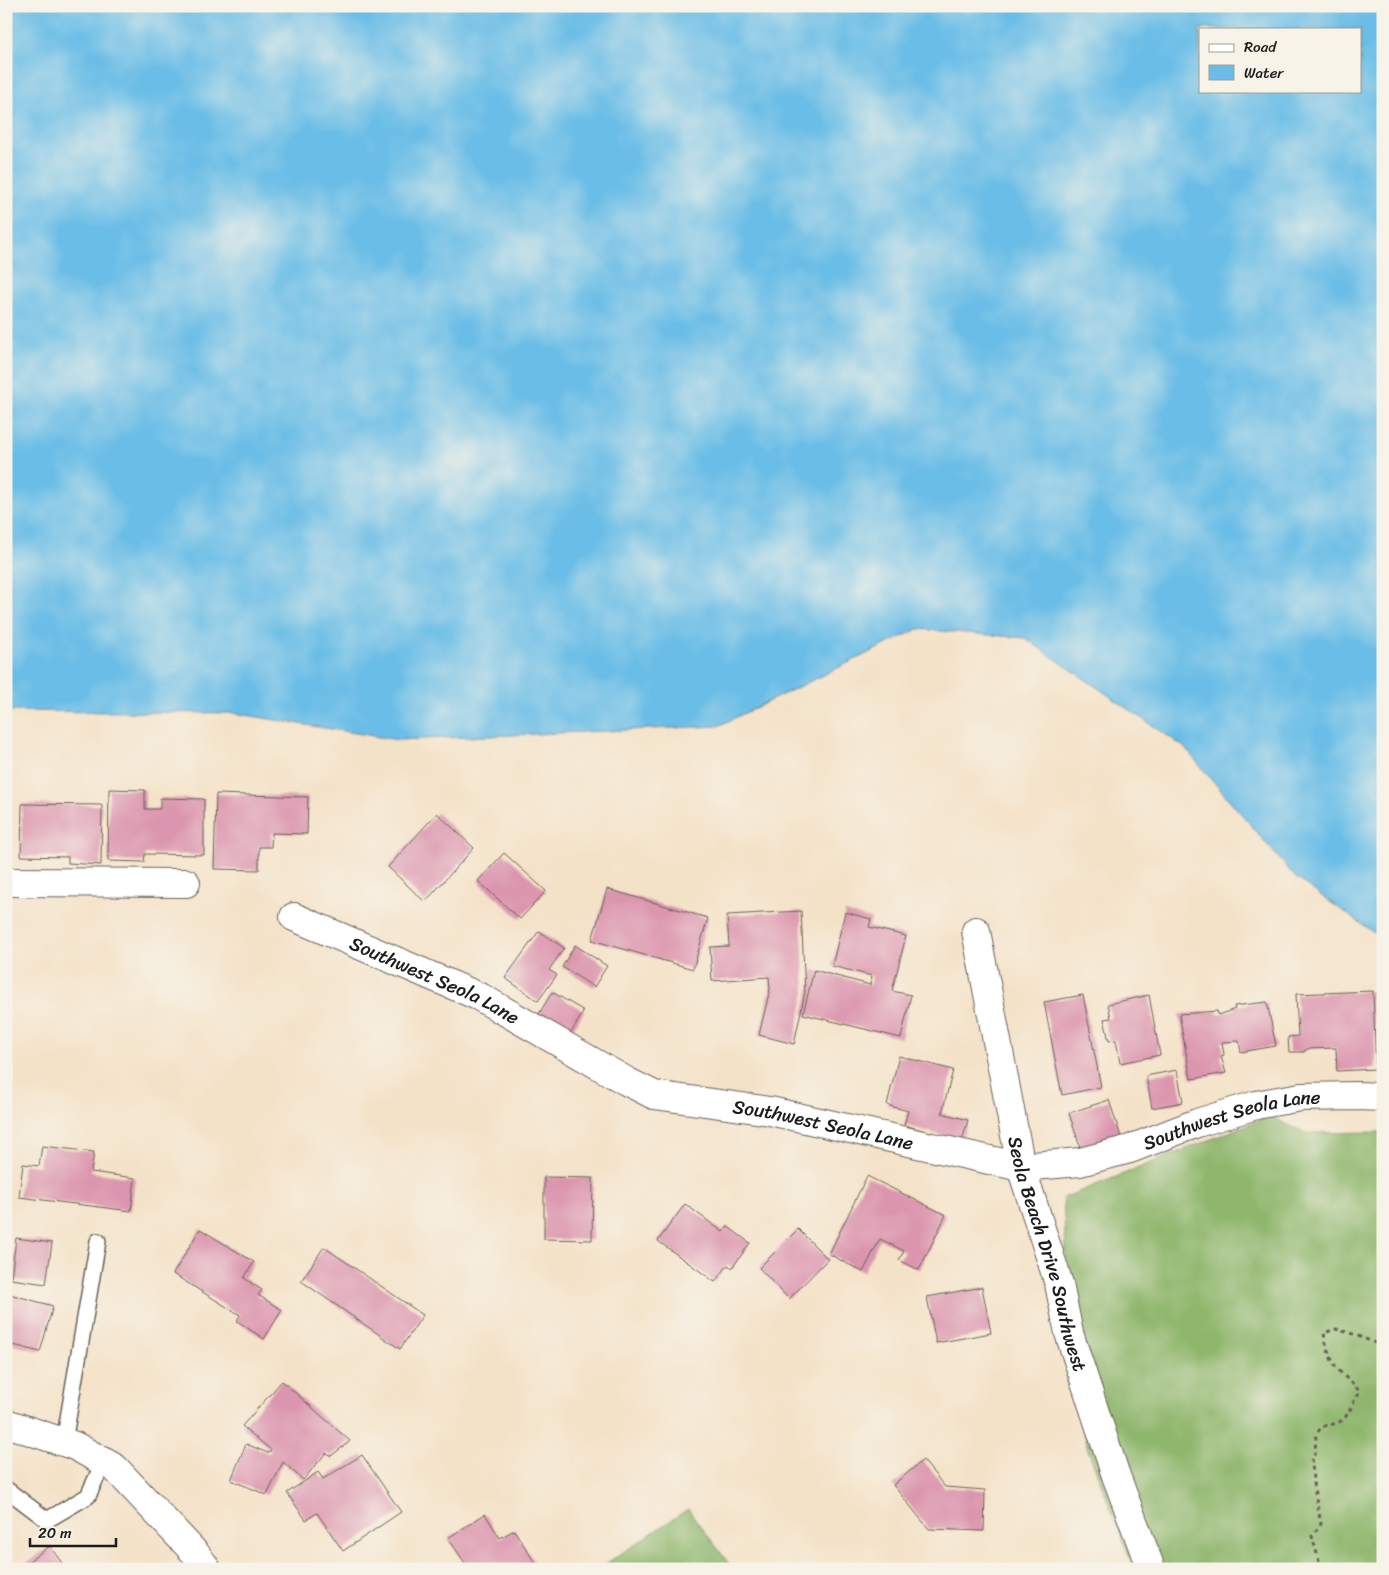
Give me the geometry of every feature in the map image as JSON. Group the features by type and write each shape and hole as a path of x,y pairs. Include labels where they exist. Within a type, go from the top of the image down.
{"street":[{"path":"6,882 186,883"},
{"name":"Southwest Seola Lane","path":"294,917 480,997 626,1081 654,1095 770,1111 1022,1167 1080,1162 1130,1149 1197,1123 1256,1105 1301,1097 1383,1097"},
{"name":"Seola Beach Drive Southwest","path":"976,931 1022,1167 1059,1284 1070,1333 1115,1473 1151,1569"},
{"path":"6,1423 75,1446 116,1468 196,1554 207,1569"}],"lane":[{"path":"64,1442 98,1241"},
{"path":"6,1490 47,1520 88,1496 104,1461"}],"path":[{"path":"1323,1569 1312,1536 1321,1524 1313,1483 1312,1458 1315,1453 1316,1436 1321,1427 1341,1421 1346,1416 1355,1397 1360,1393 1356,1385 1342,1374 1335,1365 1324,1333 1336,1329 1383,1346"}],"green space":[{"path":"1269,1116 1306,1133 1383,1132 1383,1569 1134,1569 1087,1447 1069,1306 1063,1198"},
{"path":"688,1509 733,1569 598,1569"}],"water":[{"path":"6,6 1383,6 1383,939 1296,878 1184,747 1025,638 918,629 718,726 398,740 233,713 6,711"}],"building":[{"path":"109,789 145,790 145,809 160,809 160,798 204,799 204,855 145,854 144,862 108,861"},
{"path":"216,794 308,797 307,834 272,833 271,847 259,847 259,870 214,869"},
{"path":"22,804 102,805 101,865 68,863 68,857 21,856"},
{"path":"437,813 474,848 425,902 388,867"},
{"path":"504,853 546,891 520,919 478,881"},
{"path":"607,889 708,918 693,969 592,940"},
{"path":"801,911 805,992 794,1044 759,1035 770,989 769,977 712,981 710,947 729,946 727,915"},
{"path":"845,912 871,919 869,927 906,936 892,991 911,995 901,1038 803,1014 814,970 870,985 872,976 832,966"},
{"path":"539,931 564,948 549,970 557,975 538,1001 505,978"},
{"path":"575,945 607,966 594,987 562,967"},
{"path":"1373,991 1376,1069 1337,1071 1336,1048 1306,1049 1304,1052 1289,1052 1288,1037 1298,1036 1296,994"},
{"path":"552,992 584,1011 568,1038 536,1019"},
{"path":"1083,995 1101,1087 1062,1095 1044,1002"},
{"path":"1149,995 1160,1055 1120,1063 1116,1040 1109,1041 1104,1019 1111,1018 1108,1004"},
{"path":"1267,1002 1276,1046 1241,1052 1239,1041 1222,1042 1224,1055 1221,1056 1226,1073 1191,1079 1179,1014 1217,1011 1218,1015 1235,1009 1234,1006"},
{"path":"899,1056 953,1070 942,1113 968,1120 962,1141 904,1125 908,1111 887,1105"},
{"path":"1177,1070 1183,1102 1152,1108 1146,1076"},
{"path":"1109,1100 1121,1137 1081,1150 1069,1113"},
{"path":"42,1146 94,1152 91,1172 135,1178 131,1211 19,1197 23,1164 39,1166"},
{"path":"867,1176 946,1215 919,1270 899,1260 904,1251 880,1239 863,1272 829,1254"},
{"path":"544,1177 593,1178 592,1240 544,1239"},
{"path":"685,1204 723,1232 727,1226 750,1243 732,1268 728,1265 715,1282 658,1241"},
{"path":"200,1229 254,1262 244,1278 262,1290 258,1295 282,1310 264,1339 237,1321 240,1315 173,1274"},
{"path":"798,1229 828,1259 789,1299 759,1268"},
{"path":"16,1238 52,1243 46,1284 11,1279"},
{"path":"324,1247 423,1315 400,1349 301,1281"},
{"path":"982,1287 991,1333 936,1343 927,1297"},
{"path":"6,1293 53,1306 40,1352 6,1343"},
{"path":"282,1381 350,1441 331,1456 326,1453 303,1480 283,1462 267,1495 231,1480 246,1444 268,1453 271,1450 242,1426"},
{"path":"362,1455 401,1512 343,1551 317,1513 306,1520 287,1493 318,1472 323,1479"},
{"path":"923,1460 945,1487 985,1490 984,1531 929,1529 893,1485"},
{"path":"485,1514 500,1538 514,1530 539,1569 469,1569 448,1538"},
{"path":"50,1546 66,1569 18,1569"}]}
